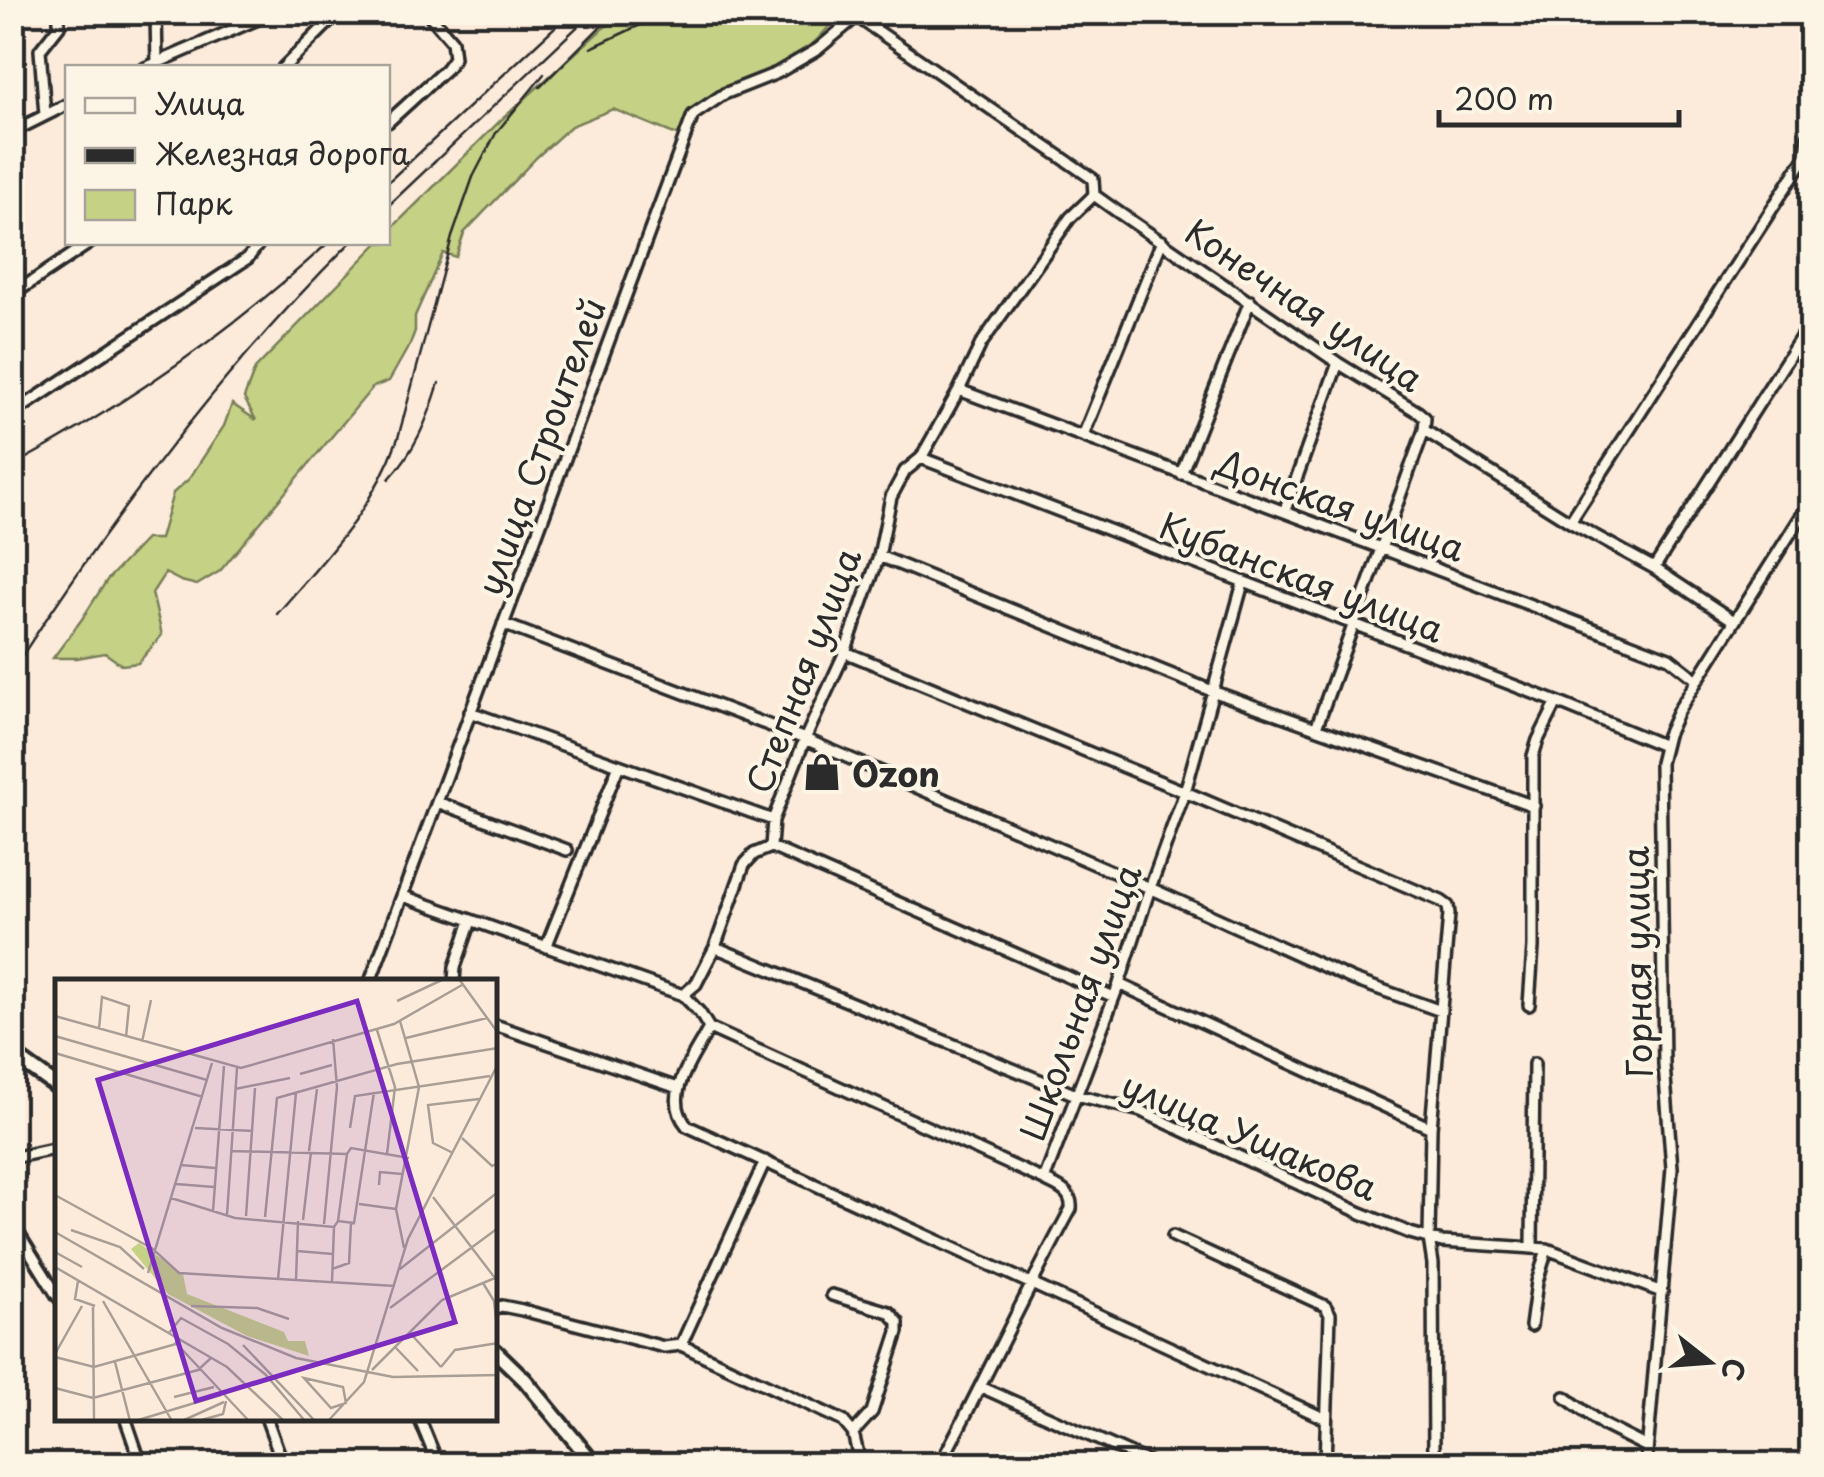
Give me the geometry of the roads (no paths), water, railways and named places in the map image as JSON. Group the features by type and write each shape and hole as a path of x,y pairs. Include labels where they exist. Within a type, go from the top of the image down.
{"main road":[{"path":"12,1054 55,1085"},
{"path":"498,1354 525,1380 594,1464"}],"street":[{"path":"45,115 40,50 59,26 59,12"},
{"path":"156,12 157,65 271,13"},
{"path":"285,65 340,12"},
{"path":"390,120 454,58 452,41 427,12"},
{"name":"Конечная улица","path":"856,14 1093,179 1094,195 1338,363 1418,412 1424,418 1424,430 1570,522 1654,568 1734,621"},
{"name":"улица Строителей","path":"371,979 694,115 724,94 778,73 818,50 856,14"},
{"path":"12,132 65,105"},
{"path":"1570,522 1809,157 1808,137 1812,132"},
{"name":"Степная улица","path":"683,995 696,984 715,947 744,865 754,854 771,847 773,820 846,652 879,556 890,497 905,470 920,458 960,390 981,344 1070,218 1094,195"},
{"path":"1083,436 1162,242"},
{"path":"12,295 87,245"},
{"path":"12,414 248,258 258,245"},
{"path":"1181,474 1250,301"},
{"path":"1654,568 1812,320"},
{"path":"1285,510 1338,363"},
{"name":"Донская улица","path":"960,390 1669,658 1697,680"},
{"path":"1316,728 1424,430"},
{"name":"Кубанская улица","path":"920,458 1664,746"},
{"name":"Горная улица","path":"1646,1464 1672,1168 1664,1065 1660,763 1678,711 1812,499"},
{"path":"879,556 1212,691 1534,806"},
{"name":"Школьная улица","path":"940,1464 1072,1209 1068,1193 1044,1180 1119,984 1184,792 1243,583"},
{"path":"504,624 805,739 1354,980 1441,1011"},
{"path":"846,652 1448,906 1430,1128 1434,1464"},
{"path":"1529,1005 1533,756 1557,702"},
{"path":"470,712 773,820"},
{"path":"546,947 620,765"},
{"path":"437,802 567,850"},
{"path":"771,847 1114,997"},
{"path":"403,896 683,995 709,1028 1044,1180"},
{"path":"454,979 471,921"},
{"name":"улица Ушакова","path":"715,947 1076,1095 1141,1110 1410,1233 1442,1242 1546,1249 1662,1292"},
{"path":"1119,984 1430,1128"},
{"path":"498,1026 678,1088"},
{"path":"709,1028 678,1088 676,1106 683,1122 1326,1419"},
{"path":"1532,1246 1534,1064"},
{"path":"12,1158 55,1149"},
{"path":"681,1345 765,1161"},
{"path":"13,1223 55,1292"},
{"path":"1172,1236 1326,1306 1330,1314 1325,1464"},
{"path":"1531,1326 1546,1249"},
{"path":"832,1295 889,1312 898,1322 872,1412 853,1433"},
{"path":"498,1307 664,1347 681,1345 843,1421 853,1433 859,1458 865,1464"},
{"path":"982,1386 1153,1464"},
{"path":"1565,1397 1603,1425 1647,1447"},
{"path":"127,1422 141,1464"},
{"path":"268,1422 283,1464"},
{"path":"421,1422 438,1464"}],"railway":[{"path":"390,204 593,12"},
{"path":"540,87 599,28 621,12"},
{"path":"591,48 668,12"},
{"path":"390,180 556,26"},
{"path":"277,614 347,532 387,464 398,438 452,237 473,177 496,133 544,74"},
{"path":"12,466 178,364 326,245"},
{"path":"12,671 88,558 170,447 257,342 348,245"},
{"path":"389,479 420,434 439,383"}],"place":[{"name":"Ozon","path":"822,772"}]}
